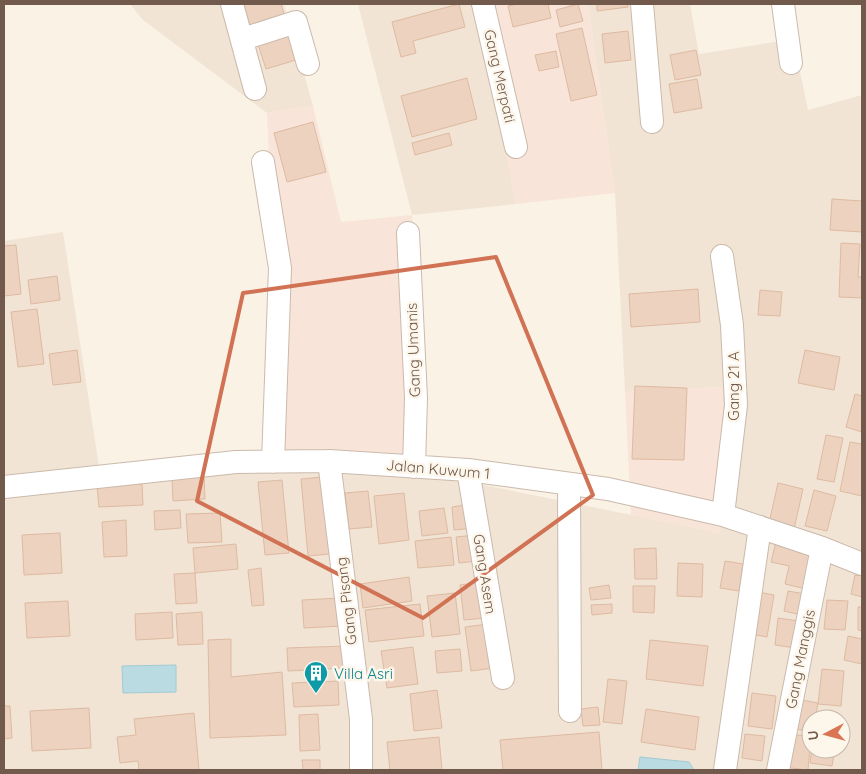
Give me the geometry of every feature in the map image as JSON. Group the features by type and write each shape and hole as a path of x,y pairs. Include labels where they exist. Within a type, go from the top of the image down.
{"street":[{"path":"232,4 255,89"},
{"name":"Gang Merpati","path":"483,4 516,148"},
{"path":"642,4 652,122"},
{"path":"783,4 791,63"},
{"path":"243,40 294,13 308,64"},
{"path":"263,162 280,268 273,462"},
{"name":"Gang Umanis","path":"408,233 415,389 414,467"},
{"name":"Gang 21 A","path":"722,256 732,325 736,405 723,515"},
{"name":"Jalan Kuwum 1","path":"4,487 236,462 330,461 468,470 608,489 723,515 822,548 862,564"},
{"name":"Gang Pisang","path":"330,461 361,719 361,770"},
{"name":"Gang Asem","path":"468,470 503,678"},
{"path":"569,484 570,711"},
{"path":"725,770 760,527"},
{"name":"Gang Manggis","path":"778,770 822,548"}],"highlighted area":[{"path":"496,257 593,495 423,618 197,501 243,293"}],"shaded area":[{"path":"130,4 284,4 313,106 267,113 143,20"},
{"path":"358,4 478,4 516,204 412,215"},
{"path":"478,4 588,4 615,193 516,204"},
{"path":"588,4 690,4 699,54 793,39 808,110 862,95 862,770 4,770 4,241 63,232 100,473 421,467 474,483 720,533 723,387 625,392 615,193"},
{"path":"313,106 341,222 412,215 421,467 283,463 267,113"},
{"path":"723,387 720,533 631,515 625,392"}],"water":[{"path":"176,665 176,692 123,693 122,666"},
{"path":"640,757 689,762 694,770 638,770"}],"building":[{"path":"244,4 281,4 286,21 251,31"},
{"path":"459,4 465,27 413,41 416,53 401,57 392,22"},
{"path":"548,4 551,18 513,27 508,6"},
{"path":"578,4 583,21 560,27 556,10"},
{"path":"597,4 627,4 628,7 597,11"},
{"path":"582,28 597,95 571,101 556,34"},
{"path":"287,29 296,60 266,69 256,38"},
{"path":"628,31 631,60 605,63 602,34"},
{"path":"696,50 701,75 675,80 670,55"},
{"path":"556,51 559,67 539,71 535,55"},
{"path":"467,78 477,119 412,137 401,96"},
{"path":"697,79 702,108 674,113 669,84"},
{"path":"313,122 326,172 287,182 274,133"},
{"path":"449,133 452,145 415,155 412,143"},
{"path":"832,199 862,201 862,232 830,230"},
{"path":"841,243 860,244 858,277 862,277 862,298 839,297"},
{"path":"16,245 21,294 4,296 4,246"},
{"path":"57,276 60,300 31,304 28,280"},
{"path":"698,289 700,322 631,327 629,294"},
{"path":"760,290 782,292 780,316 758,315"},
{"path":"37,309 44,364 18,367 11,312"},
{"path":"77,350 81,382 53,385 49,354"},
{"path":"805,350 840,357 834,390 798,383"},
{"path":"635,386 687,388 684,460 632,459"},
{"path":"855,394 862,396 862,432 846,427"},
{"path":"826,435 843,438 834,482 817,479"},
{"path":"850,442 862,444 862,496 840,491"},
{"path":"204,476 205,499 173,501 172,477"},
{"path":"322,477 329,554 308,556 301,479"},
{"path":"282,480 289,553 265,555 258,482"},
{"path":"778,483 803,489 794,529 769,523"},
{"path":"142,484 143,505 99,507 97,486"},
{"path":"814,490 836,496 827,531 805,526"},
{"path":"368,491 372,527 349,529 345,493"},
{"path":"404,493 409,540 379,544 374,496"},
{"path":"472,504 474,528 454,530 452,507"},
{"path":"444,508 448,533 422,536 419,511"},
{"path":"180,510 181,528 155,530 154,511"},
{"path":"220,513 222,542 188,543 186,514"},
{"path":"126,520 127,556 104,557 102,522"},
{"path":"60,533 62,573 24,575 22,535"},
{"path":"475,535 477,561 459,563 456,537"},
{"path":"451,537 454,565 418,568 415,541"},
{"path":"777,537 816,547 806,589 785,584 789,566 771,562"},
{"path":"236,544 238,569 195,573 193,548"},
{"path":"656,548 657,579 635,579 634,549"},
{"path":"725,561 743,564 739,591 720,588"},
{"path":"678,563 703,564 702,597 677,596"},
{"path":"261,568 264,605 252,606 248,570"},
{"path":"195,573 197,603 176,604 174,574"},
{"path":"855,575 862,576 862,597 851,594"},
{"path":"409,577 412,601 363,608 360,584"},
{"path":"482,582 485,618 464,620 460,585"},
{"path":"609,585 611,598 591,600 589,588"},
{"path":"633,586 655,586 654,613 633,612"},
{"path":"752,591 774,595 767,637 745,633"},
{"path":"788,591 805,594 801,615 784,611"},
{"path":"455,593 460,634 432,637 427,596"},
{"path":"341,598 342,626 304,628 302,600"},
{"path":"827,600 848,601 845,630 824,629"},
{"path":"68,601 70,636 27,638 25,603"},
{"path":"420,604 424,636 369,642 365,610"},
{"path":"612,604 612,613 592,615 591,605"},
{"path":"858,607 862,607 862,631 858,630"},
{"path":"172,612 173,638 136,640 135,614"},
{"path":"202,612 203,644 178,645 176,614"},
{"path":"778,618 799,621 795,648 775,645"},
{"path":"488,624 494,668 471,671 465,627"},
{"path":"848,636 862,639 862,664 844,660"},
{"path":"231,639 231,677 282,672 286,735 210,738 208,640"},
{"path":"650,640 708,646 703,686 646,679"},
{"path":"345,646 346,668 288,671 287,648"},
{"path":"413,647 418,684 387,688 381,651"},
{"path":"460,649 462,671 437,673 435,651"},
{"path":"822,669 844,671 841,706 818,704"},
{"path":"608,679 627,681 622,724 603,722"},
{"name":"Villa Asri","path":"338,681 339,705 294,707 292,683"},
{"path":"437,690 442,728 414,731 410,694"},
{"path":"752,693 776,696 772,729 748,726"},
{"path":"797,699 818,703 817,709 801,709 801,730 791,728"},
{"path":"4,706 10,706 12,738 4,739"},
{"path":"598,707 600,725 583,726 581,709"},
{"path":"89,708 91,748 32,751 30,711"},
{"path":"646,709 699,717 695,750 641,742"},
{"path":"194,713 199,770 139,770 138,761 120,763 117,737 136,735 134,719"},
{"path":"318,714 320,750 300,751 299,715"},
{"path":"599,732 602,770 503,770 500,740"},
{"path":"745,734 765,736 762,761 742,758"},
{"path":"786,734 801,735 801,759 809,759 808,770 783,767"},
{"path":"439,737 442,770 390,770 387,742"},
{"path":"811,759 833,759 832,766 810,763"},
{"path":"302,760 320,760 320,770 303,770"}],"place":[{"name":"Villa Asri","path":"316,694"}]}
